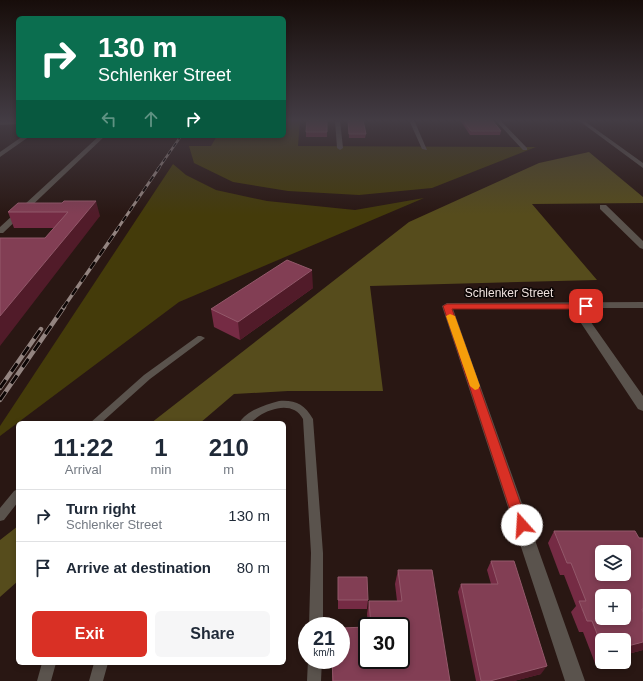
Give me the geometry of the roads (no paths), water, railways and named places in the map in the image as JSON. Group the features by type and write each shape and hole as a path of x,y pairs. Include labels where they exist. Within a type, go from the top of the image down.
{"street":[{"path":"0,231 85,152"},
{"path":"624,152 643,166"},
{"path":"603,207 643,246"},
{"name":"Schlenker Street","path":"575,681 447,306 643,305"},
{"path":"574,306 643,406"}],"lane":[{"path":"97,421 147,377 201,338"},
{"path":"247,421 262,409 289,404 302,410 308,419 317,553 316,617"},
{"path":"0,516 16,496"},
{"path":"44,681 48,665"},
{"path":"96,681 100,665"},
{"path":"314,681 315,669"}],"railway":[{"path":"158,169 170,152"},
{"path":"116,231 159,168"},
{"path":"63,308 117,230"},
{"path":"0,400 64,307"},
{"path":"0,388 41,329"}]}
